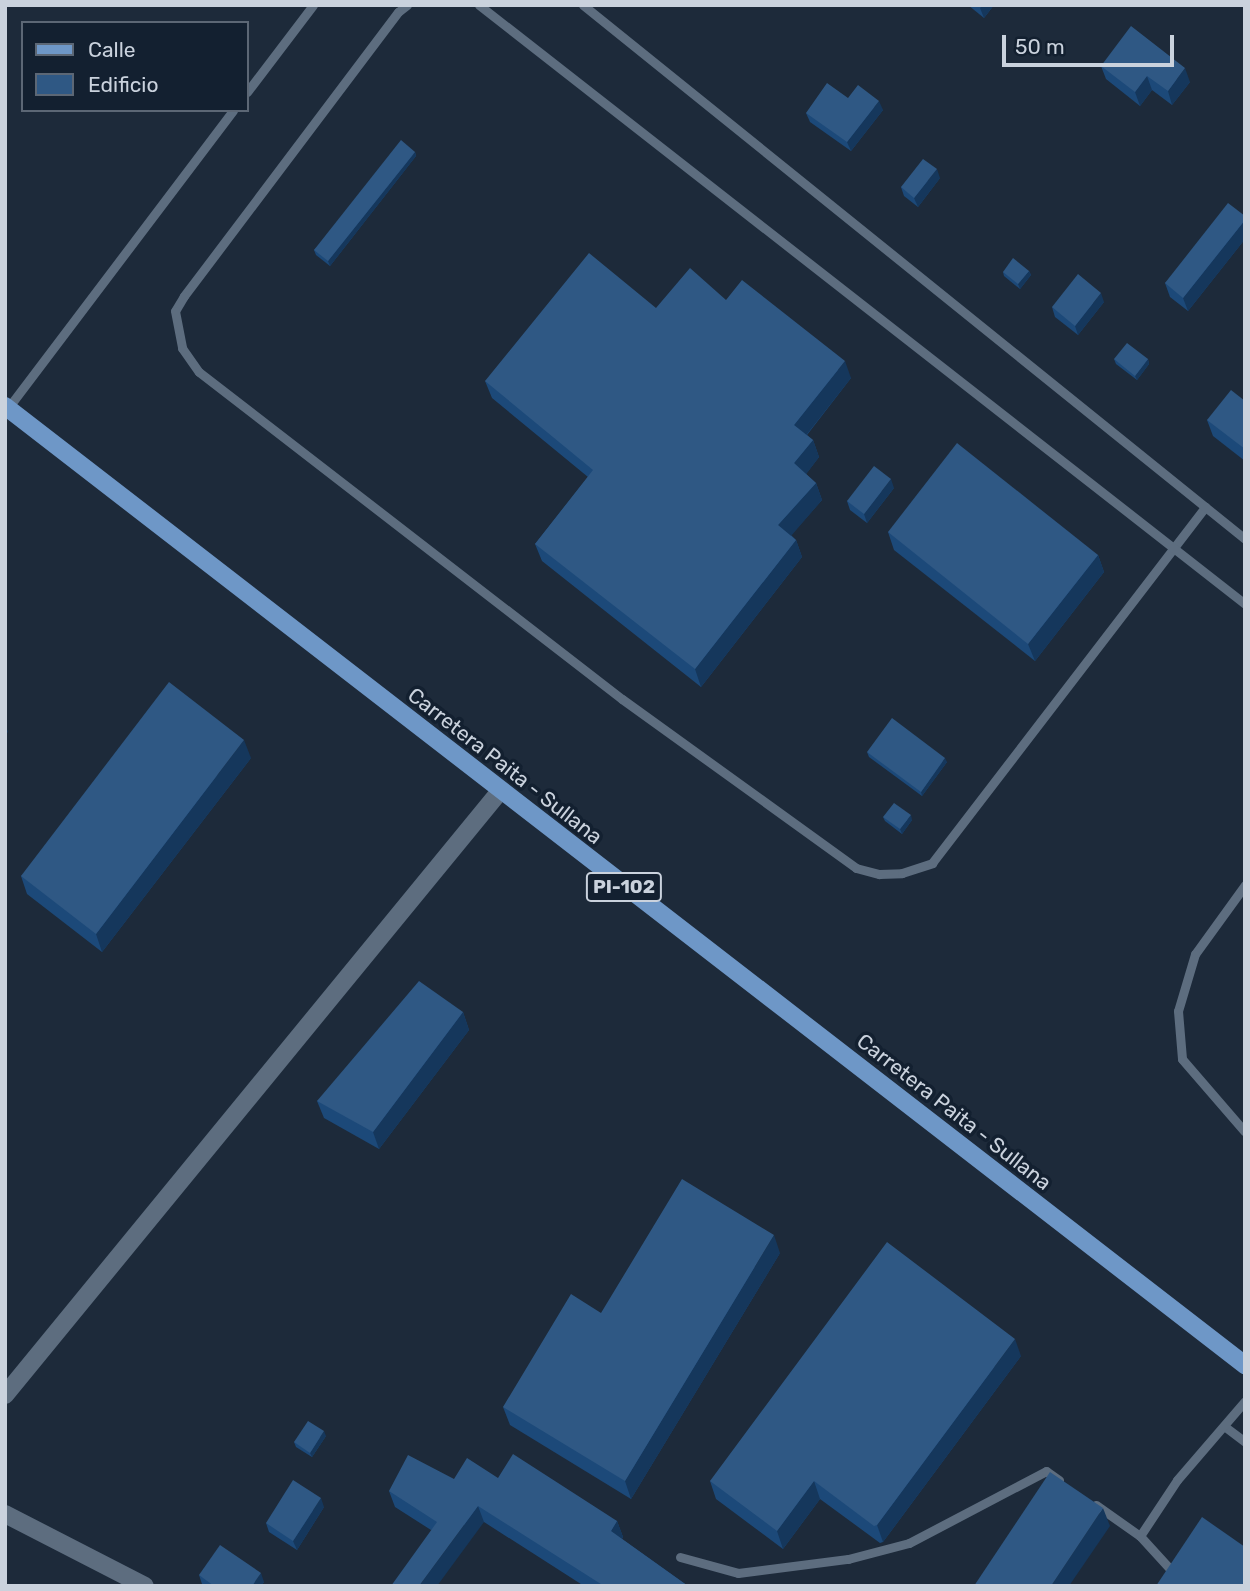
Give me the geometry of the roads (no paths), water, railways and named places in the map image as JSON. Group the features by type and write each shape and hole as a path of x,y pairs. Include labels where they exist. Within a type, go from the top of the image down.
{"main road":[{"name":"Carretera Paita - Sullana","path":"7,407 1245,1365"}],"street":[{"path":"5,1395 500,791"},
{"path":"5,1514 145,1586"}],"lane":[{"path":"248,91 313,5"},
{"path":"407,5 398,12 184,296 175,312 182,348 199,372 611,690 856,868 879,874 902,873 932,863 1205,506"},
{"path":"479,5 1245,604"},
{"path":"583,5 1245,538"},
{"path":"7,407 231,112"},
{"path":"1245,885 1195,954 1178,1011 1182,1059 1245,1132"},
{"path":"1140,1536 1177,1480 1245,1401"},
{"path":"1224,1426 1245,1442"},
{"path":"680,1557 738,1573 848,1559 909,1543 1046,1471 1067,1485"},
{"path":"1087,1500 1140,1536 1171,1570"}]}
